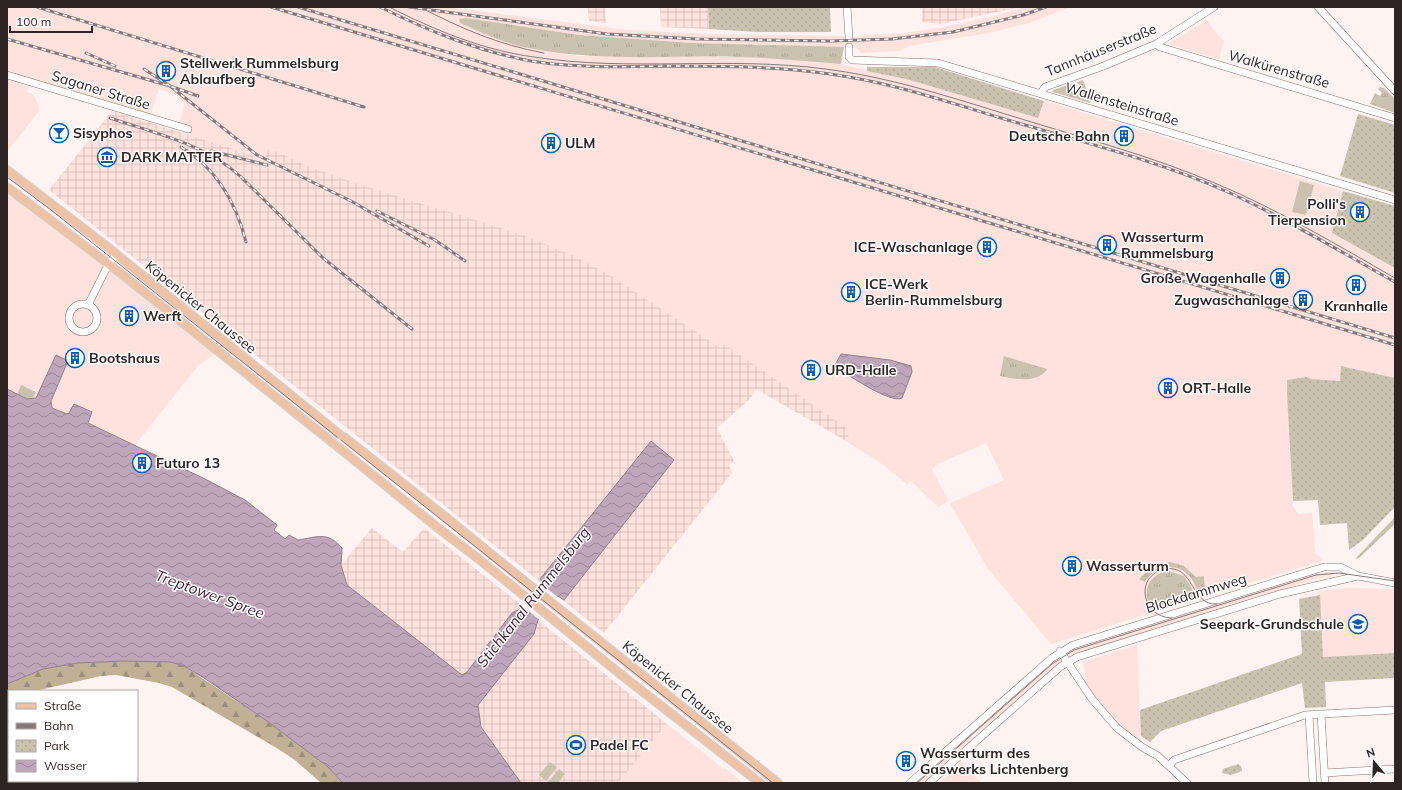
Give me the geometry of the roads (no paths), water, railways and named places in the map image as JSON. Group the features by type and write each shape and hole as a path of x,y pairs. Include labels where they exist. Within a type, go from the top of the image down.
{"main road":[{"name":"Köpenicker Chaussee","path":"7,170 47,200 778,783"},
{"name":"Köpenicker Chaussee","path":"7,187 73,237 335,444 438,528 760,783"}],"street":[{"path":"847,7 849,38"},
{"name":"Tannhäuserstraße","path":"1041,93 1045,87 1101,67 1156,44 1214,7"},
{"path":"1318,7 1395,91"},
{"name":"Walkürenstraße","path":"1156,44 1160,47 1395,118"},
{"name":"Wallensteinstraße","path":"849,47 849,57 852,60 932,62 1041,93 1395,200"},
{"name":"Saganer Straße","path":"7,75 188,129"},
{"path":"88,305 108,265 116,255"},
{"name":"Blockdammweg","path":"910,783 1060,651 1081,642 1324,567 1340,567 1358,576"},
{"path":"1338,579 1340,567"},
{"path":"1358,576 1395,583"},
{"name":"Blockdammweg","path":"929,783 1067,662 1086,653 1280,594 1338,579 1358,576"},
{"path":"1060,651 1092,699 1117,728 1142,747 1158,756 1187,783"},
{"path":"1169,766 1174,760 1309,715 1395,710"},
{"path":"1321,714 1325,783"},
{"path":"1309,715 1313,783"},
{"path":"1324,773 1395,769"}],"water":[{"path":"841,354 890,360 911,366 912,372 902,398 896,399 879,393 836,368 835,365"},
{"path":"56,355 68,361 51,401 52,408 67,414 74,404 92,412 88,423 205,479 245,500 277,525 274,530 285,539 289,535 298,540 322,536 332,539 342,548 341,565 347,585 462,675 467,672 512,613 524,607 543,583 540,579 651,441 674,460 564,600 558,596 538,620 534,634 478,705 481,727 521,783 343,783 327,766 267,721 204,678 184,666 171,662 123,661 78,663 43,669 7,684 7,389 27,399 36,398"}],"tram line":[{"path":"389,7 424,24 459,38 515,54 534,57 606,63 789,65 873,77 921,89 1117,148 1192,174 1240,194 1285,216 1395,278"},
{"path":"420,7 480,35 527,50 544,53"},
{"path":"7,177 51,210 337,437"},
{"path":"341,440 773,783"},
{"path":"1172,618 1161,616 1153,611 1148,604 1145,595 1149,579 1155,573 1165,569 1175,569 1182,573 1188,578 1202,599 1208,603 1217,604"},
{"path":"917,783 1052,664 1074,650 1316,575 1339,573 1395,581"}],"railway":[{"path":"37,7 364,107"},
{"path":"271,7 1395,345"},
{"path":"298,7 1395,338"},
{"path":"380,7 435,32 472,46 531,61 564,65 631,67 727,66 789,69 852,77 917,93 1117,152 1202,181 1272,214 1395,282"},
{"path":"409,7 607,34 697,39 830,41 892,39 953,32 1023,15 1046,7"},
{"path":"7,39 170,86 198,96"},
{"path":"86,53 115,66"},
{"path":"144,69 170,86 257,155 351,201 429,246"},
{"path":"110,118 178,141 195,148 226,165 240,176 323,258 412,329"},
{"path":"181,147 205,165 223,187 237,213 246,242"},
{"path":"211,151 267,165"},
{"path":"377,211 435,240 465,261"}],"place":[{"name":"Stellwerk Rummelsburg Ablaufberg","path":"166,71"},
{"name":"Sisyphos","path":"59,133"},
{"name":"Deutsche Bahn","path":"1124,136"},
{"name":"ULM","path":"551,143"},
{"name":"DARK MATTER","path":"107,157"},
{"name":"Polli's Tierpension","path":"1360,212"},
{"name":"Wasserturm Rummelsburg","path":"1107,245"},
{"name":"ICE-Waschanlage","path":"987,247"},
{"name":"Große Wagenhalle","path":"1280,278"},
{"name":"Kranhalle","path":"1356,285"},
{"name":"ICE-Werk Berlin-Rummelsburg","path":"851,292"},
{"name":"Zugwaschanlage","path":"1303,300"},
{"name":"Werft","path":"129,316"},
{"name":"Bootshaus","path":"75,358"},
{"name":"URD-Halle","path":"811,370"},
{"name":"ORT-Halle","path":"1168,388"},
{"name":"Futuro 13","path":"142,463"},
{"name":"Wasserturm","path":"1072,566"},
{"name":"Seepark-Grundschule","path":"1358,624"},
{"name":"Padel FC","path":"576,745"},
{"name":"Wasserturm des Gaswerks Lichtenberg","path":"906,761"}],"water label":[{"name":"Treptower Spree","path":"210,594"},
{"name":"Stichkanal Rummelsburg","path":"533,597"}]}
